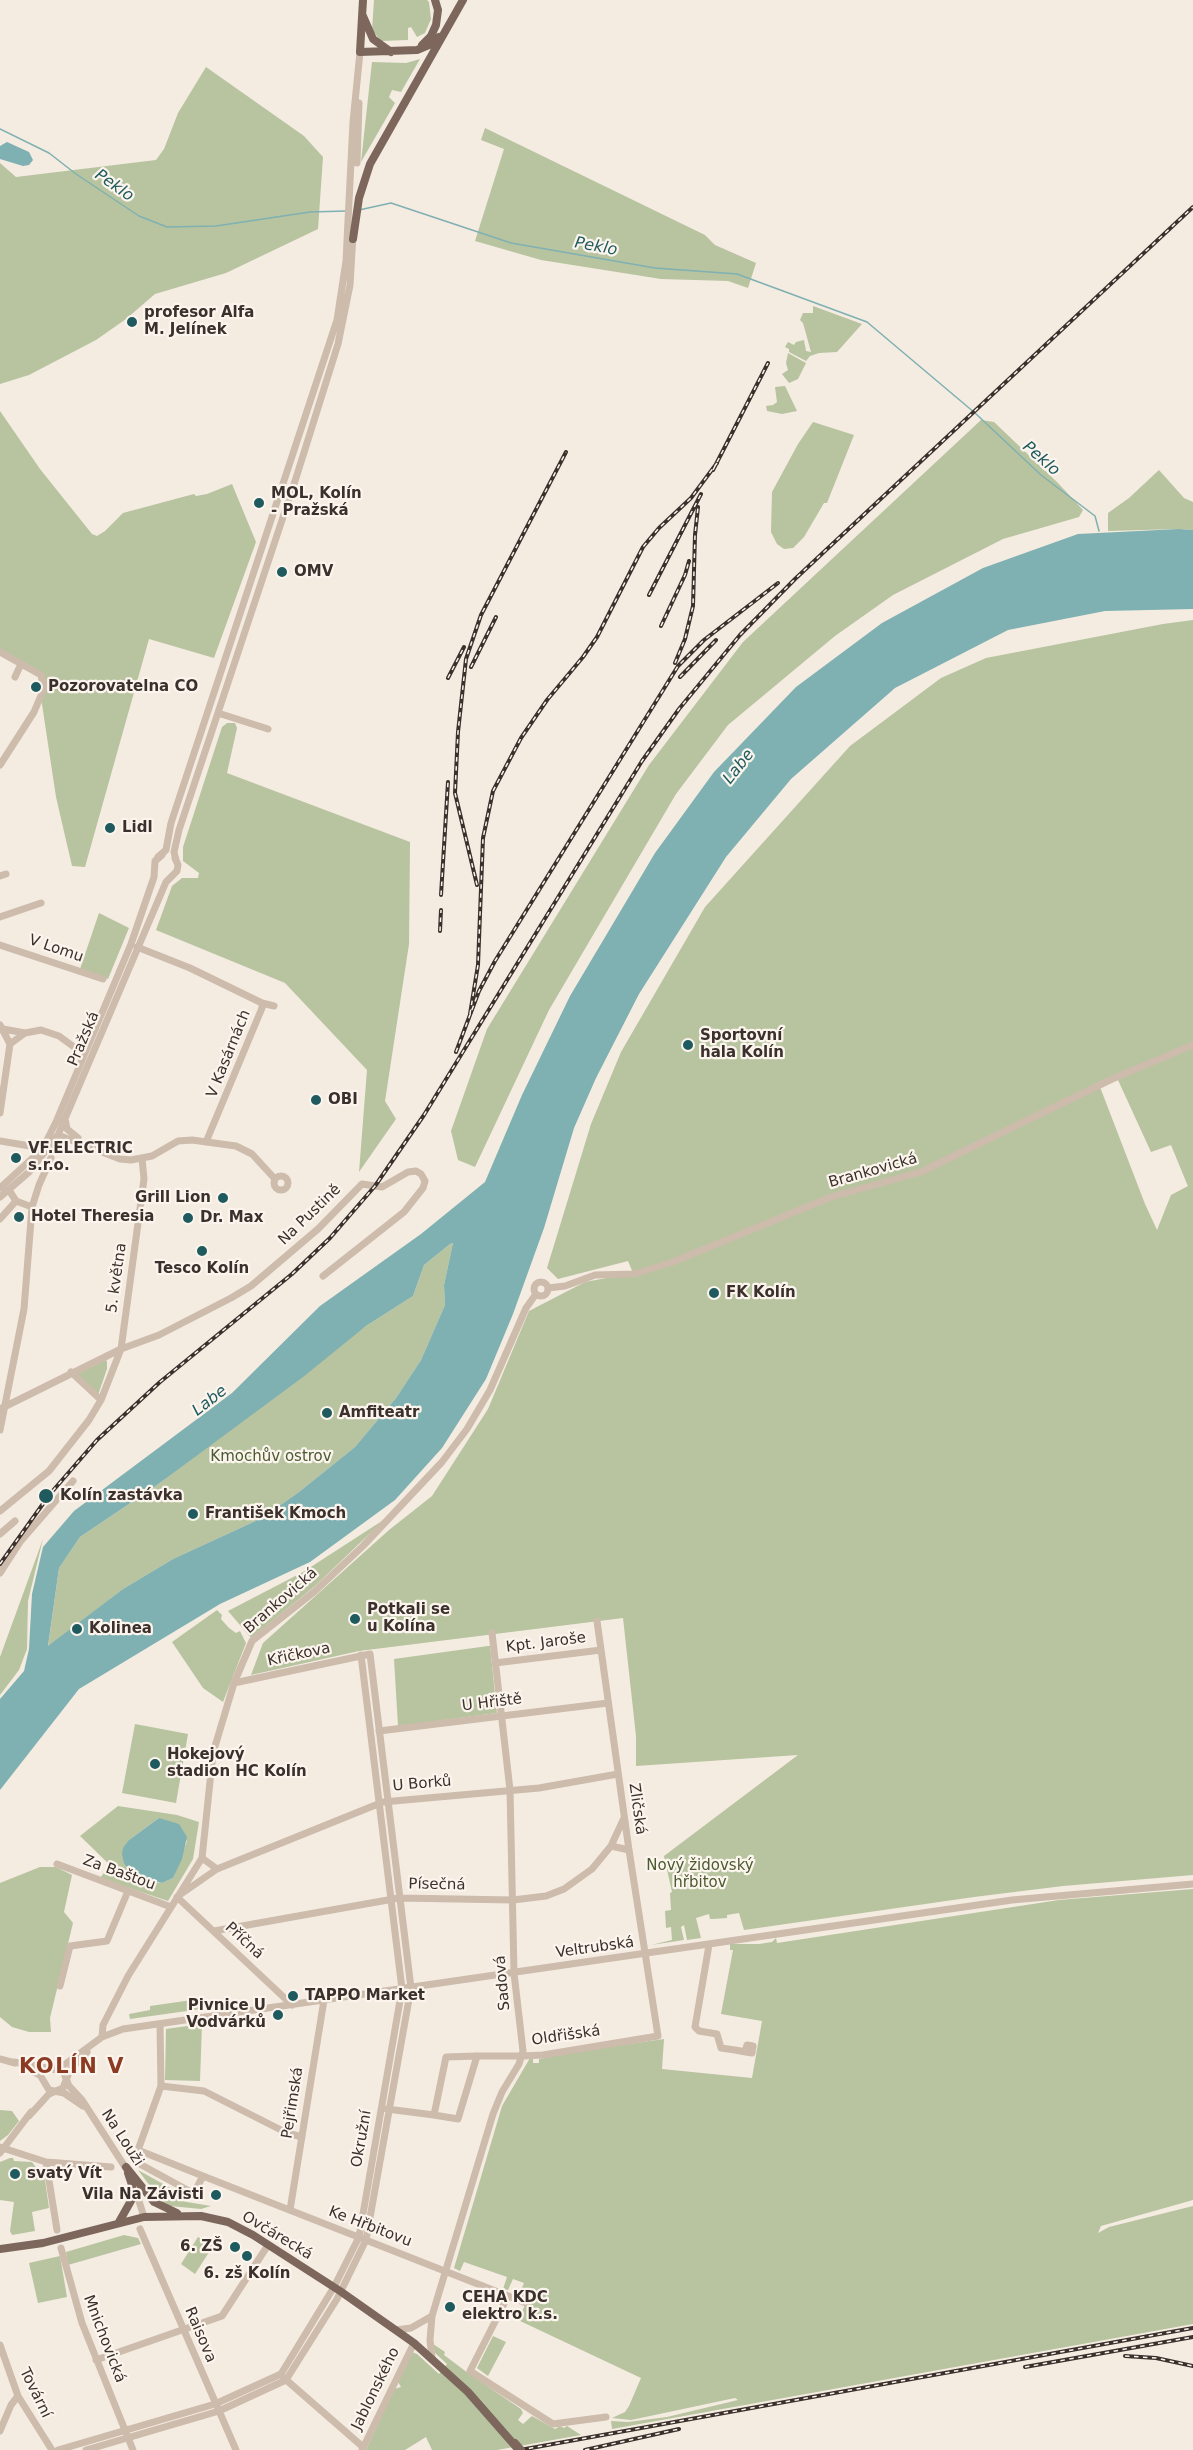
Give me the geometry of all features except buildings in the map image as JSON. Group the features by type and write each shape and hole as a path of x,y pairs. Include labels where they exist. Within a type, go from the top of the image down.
{"main road":[{"path":"363,0 360,52 402,52 426,48 446,30"},
{"path":"402,52 421,46 433,32 438,15 435,0"},
{"path":"353,239 355,198 375,152 463,0"},
{"path":"362,13 373,39 392,52"},
{"path":"126,2167 158,2204 180,2215"},
{"path":"119,2222 129,2208 132,2195 126,2167"},
{"path":"144,2217 150,2206 147,2193"},
{"name":"Ovčárecká","path":"0,2249 64,2238 144,2217 206,2216 228,2222 268,2244 414,2343 442,2368 518,2448"}],"street":[{"path":"355,198 360,52"},
{"path":"353,219 342,293 329,351 173,818 166,850 155,861 154,870 162,878 171,877 177,870 174,854 176,841 338,344 350,285 353,239"},
{"path":"0,652 41,675 45,686 34,712 0,765"},
{"path":"15,677 21,664"},
{"path":"218,713 268,729"},
{"path":"158,856 169,855 176,860"},
{"name":"Pražská","path":"0,1188 29,1162 47,1140 56,1122 131,944 154,877 154,870"},
{"name":"Pražská","path":"0,1197 38,1162 58,1135 136,947 166,882 171,877"},
{"path":"0,917 41,903"},
{"name":"V Lomu","path":"0,945 103,979"},
{"name":"V Kasárnách","path":"136,947 190,968 262,1003 206,1142"},
{"path":"262,1003 274,1006"},
{"path":"2,1027 25,1033 46,1031 66,1040 74,1047"},
{"path":"0,1113 10,1044 2,1027"},
{"path":"10,1044 25,1033"},
{"name":"Brankovická","path":"548,1288 565,1286 595,1275 634,1274 673,1262 831,1197 921,1172 1112,1079 1193,1045"},
{"path":"65,1118 69,1131 90,1146"},
{"path":"56,1122 58,1135"},
{"path":"47,1140 58,1135 120,1159 152,1156 178,1141 206,1142 246,1149 276,1179"},
{"path":"0,1141 30,1146"},
{"path":"0,1430 2,1408 24,1309 32,1207 51,1158"},
{"name":"5. května","path":"1,1508 49,1471 89,1420 101,1400 121,1348 144,1179 142,1158"},
{"name":"Na Pustině","path":"121,1348 159,1335 251,1286 318,1229 360,1186 366,1184 382,1187 408,1172 416,1171 421,1174 425,1181 423,1188 404,1212 323,1276"},
{"path":"9,1190 16,1201 32,1207"},
{"path":"0,1219 16,1201"},
{"name":"Brankovická","path":"536,1294 534,1288 537,1283 544,1282 548,1288"},
{"name":"Brankovická","path":"536,1294 544,1296 548,1288"},
{"name":"Brankovická","path":"102,2037 103,2025 116,1999 202,1858 213,1753 234,1683 252,1641 314,1592 363,1546 442,1462 467,1429 490,1390 526,1308 536,1294"},
{"path":"2,1408 121,1348"},
{"path":"71,1372 101,1400"},
{"path":"0,1573 20,1542 73,1481"},
{"path":"0,1534 15,1521"},
{"name":"Zličská","path":"597,1621 658,2036"},
{"name":"Sadová","path":"492,1633 510,1790 514,1973 522,2056"},
{"name":"Kpt. Jaroše","path":"495,1663 601,1650"},
{"name":"Křičkova","path":"234,1683 370,1654"},
{"name":"Okružní","path":"283,2377 337,2289 362,2239 385,2109 402,1989 391,1899 379,1731 370,1654"},
{"name":"Okružní","path":"361,1655 411,1988 385,2109"},
{"name":"U Hřiště","path":"379,1731 608,1703"},
{"name":"U Borků","path":"177,1897 218,1869 306,1831 383,1802 539,1788 618,1774"},
{"name":"Písečná","path":"214,1931 399,1898 513,1900 538,1898 564,1889 592,1869 611,1846 624,1816"},
{"path":"611,1846 629,1850"},
{"path":"202,1858 218,1869"},
{"name":"Za Baštou","path":"57,1864 171,1907"},
{"name":"Veltrubská","path":"102,2037 115,2031 160,2024 1012,1900 1193,1884"},
{"path":"60,1986 70,1946 107,1941 128,1892"},
{"name":"Příčná","path":"177,1897 292,2005"},
{"path":"709,1945 695,2027 699,2031 717,2034 721,2048 745,2052"},
{"name":"Pejřimská","path":"290,2210 324,2000"},
{"path":"160,2024 162,2086 136,2157 138,2163 191,2192 195,2191 203,2176"},
{"name":"Oldřišská","path":"434,2115 446,2057 543,2055 658,2036"},
{"path":"0,2059 44,2069 54,2068 64,2065 102,2037"},
{"path":"102,2037 71,2068 63,2088 49,2094 1,2150 46,2162 111,2167"},
{"path":"385,2109 458,2119 477,2056"},
{"path":"432,2358 430,2340 432,2316 445,2271 495,2106 522,2056"},
{"path":"14,2062 38,2074 48,2089 71,2097 89,2112"},
{"path":"54,2068 64,2072 67,2079"},
{"path":"29,2116 43,2092 45,2074 54,2068"},
{"name":"Na Louži","path":"67,2079 126,2167 138,2193 144,2217"},
{"path":"162,2086 204,2091 287,2133 302,2137"},
{"name":"Ke Hřbitovu","path":"138,2150 526,2303"},
{"path":"46,2162 57,2230"},
{"name":"Raisova","path":"140,2229 236,2450"},
{"path":"96,2360 224,2314 268,2244"},
{"name":"Mnichovická","path":"61,2248 71,2292 133,2450"},
{"path":"508,2296 470,2371 553,2424 606,2417"},
{"path":"396,2330 411,2328 432,2316"},
{"name":"Jablonského","path":"362,2449 414,2343"},
{"name":"Tovární","path":"0,2345 18,2396 52,2450"},
{"path":"58,2450 126,2434 217,2407 283,2377 362,2449"},
{"path":"0,2432 11,2405 18,2396"},
{"path":"86,2450 119,2440 126,2434"}],"green space":[{"path":"374,0 427,0 431,19 425,33 417,37 411,27 408,28 408,40 381,41 372,30"},
{"path":"420,59 401,92 392,90 389,97 395,103 361,162 372,62 406,63"},
{"path":"206,67 304,136 323,157 318,229 226,273 155,294 126,319 96,340 29,375 0,384 0,163 16,177 156,160 164,149 178,113"},
{"path":"485,128 705,235 715,245 756,263 748,288 728,281 661,279 541,260 475,241 504,149 481,140"},
{"path":"813,306 862,324 837,352 819,353 810,356 806,361 789,352 789,349 785,347 788,342 794,345 804,340 806,351 811,352 803,323 800,320 803,313 813,313"},
{"path":"788,353 806,363 798,379 789,383 782,374 788,370 786,363"},
{"path":"785,386 797,411 782,414 767,411 766,406 777,402 775,387"},
{"path":"0,411 40,469 92,534 97,536 105,531 123,513 194,494 196,496 207,494 232,484 256,542 214,658 149,639 85,867 72,866 56,797 37,671 0,650"},
{"path":"981,420 994,422 1058,483 1083,510 1079,517 1003,539 893,595 835,636 728,725 676,794 549,1010 475,1167 458,1160 451,1131 487,1029 649,765 743,642"},
{"path":"813,422 854,435 827,503 824,503 804,537 793,548 784,549 777,544 771,532 772,492 798,444"},
{"path":"1159,470 1184,498 1193,502 1193,530 1108,531 1108,513 1129,498"},
{"name":"Nový židovský hřbitov","path":"1193,620 1193,1875 1063,1886 744,1930 739,1913 727,1915 727,1918 713,1919 710,1919 709,1914 696,1918 701,1938 687,1940 684,1925 681,1927 684,1940 651,1945 672,1940 671,1927 666,1928 665,1911 671,1910 670,1893 672,1892 664,1856 798,1755 636,1766 636,1736 623,1618 359,1651 251,1675 263,1643 389,1530 432,1496 488,1409 529,1311 585,1282 633,1273 628,1261 558,1279 547,1268 591,1124 621,1052 705,907 850,746 941,678 986,658","holes":["1118,1080 1151,1152 1171,1145 1188,1186 1171,1195 1157,1230 1100,1087"]},
{"path":"227,723 235,723 237,728 227,773 410,842 409,944 385,1101 396,1119 359,1172 367,1070 285,983 156,930 172,886 182,878 198,878 199,873 183,861 183,847 222,727"},
{"path":"99,913 129,928 108,979 80,969"},
{"name":"Kmochův ostrov","path":"453,1243 444,1285 445,1305 421,1360 396,1398 355,1447 262,1518 173,1559 123,1589 48,1647 59,1568 80,1537 157,1485 366,1326 413,1296 424,1265"},
{"path":"104,1359 107,1361 107,1369 98,1395 74,1373"},
{"path":"385,1519 314,1587 251,1638 228,1611 303,1572"},
{"path":"43,1539 28,1601 27,1649 19,1670 0,1695 0,1657"},
{"path":"217,1610 229,1628 236,1633 240,1631 246,1643 223,1702 203,1688 172,1642"},
{"path":"490,1646 497,1713 398,1726 394,1659"},
{"name":"Hokejový stadion HC Kolín","path":"135,1724 188,1734 176,1803 122,1793"},
{"path":"118,1806 177,1815 199,1822 193,1859 168,1901 100,1878 110,1865 80,1836","holes":["159,1818 187,1841 173,1878 162,1883 154,1882 129,1840"]},
{"path":"40,1867 56,1867 72,1875 64,1912 73,1923 50,2018 51,2032 29,2032 12,2027 0,2017 0,1883"},
{"path":"1193,1889 1193,2200 1101,2226 1098,2233 1109,2227 1193,2206 1193,2324 612,2429 611,2421 628,2422 667,2417 738,2400 735,2398 631,2420 612,2418 625,2412 641,2378 518,2320 527,2301 525,2300 527,2296 524,2299 518,2297 524,2283 513,2279 508,2290 503,2289 507,2277 464,2262 460,2271 454,2268 502,2106 530,2058 533,2057 533,2063 539,2063 539,2059 545,2056 664,2039 662,2069 752,2078 762,2021 721,2014 733,1950 730,1950 730,1944 759,1944 772,1942 776,1938 777,1943 1059,1900"},
{"path":"199,1999 201,2009 130,2019 129,2014 150,2010 150,2006"},
{"path":"202,2024 200,2081 165,2080 166,2029"},
{"path":"0,2110 12,2111 19,2121 0,2141"},
{"path":"10,2158 14,2161 32,2162 45,2180 49,2208 32,2212 35,2231 12,2235 10,2231 14,2202 0,2200 0,2162"},
{"path":"138,2170 183,2195 181,2201 211,2206 201,2209 170,2206 159,2202 159,2198"},
{"path":"124,2235 138,2238 141,2244 68,2265 66,2252"},
{"path":"198,2237 213,2246 195,2274 181,2264"},
{"path":"60,2256 67,2297 38,2303 29,2263"},
{"path":"493,2336 506,2342 488,2376 477,2368"},
{"path":"433,2344 468,2373 521,2409 523,2413 518,2420 523,2424 532,2416 555,2429 567,2426 581,2435 497,2450 432,2450 426,2437 405,2450 366,2450 394,2389 401,2387 398,2382 412,2352 439,2374 447,2364 435,2353"}],"water":[{"path":"7,142 29,152 33,160 29,165 23,166 0,159 0,146"},
{"name":"Labe","path":"1193,530 1193,609 1105,611 1008,630 895,688 791,779 726,857 639,994 596,1078 574,1128 544,1228 513,1314 486,1379 442,1448 395,1500 310,1562 220,1604 79,1689 0,1790 0,1699 24,1671 29,1649 32,1594 43,1547 74,1511 232,1393 320,1306 421,1234 485,1182 522,1095 570,996 655,853 714,772 796,687 882,623 983,568 1078,534","holes":["453,1243 444,1285 445,1305 421,1360 396,1398 355,1447 262,1518 173,1559 123,1589 48,1646 59,1568 80,1537 157,1485 303,1377 366,1326 413,1296 424,1265"]},
{"path":"159,1818 179,1824 187,1837 182,1859 173,1878 162,1883 139,1877 129,1871 122,1854 129,1840"}],"waterway":[{"name":"Peklo","path":"0,129 49,153 139,216 167,227 216,226 310,212 346,211"},
{"name":"Peklo","path":"359,210 391,203 511,243 655,268 737,274 867,322 975,413 1041,475 1095,516 1099,531"}],"railway":[{"path":"0,1564 50,1494 97,1440 160,1382 292,1274 330,1238 375,1186 424,1115 642,761 679,709 740,635 795,579 1193,207"},
{"path":"713,470 768,363"},
{"path":"477,885 455,793 458,732 466,659 481,615 566,452"},
{"path":"470,1014 478,965 483,838 493,791 521,738 547,700 597,637 643,547 659,528 691,498 717,463"},
{"path":"649,595 701,494"},
{"path":"675,663 685,639 693,606 698,507"},
{"path":"661,626 685,575 689,561"},
{"path":"456,1052 479,991 495,961 678,666 704,640 778,583"},
{"path":"471,667 496,617"},
{"path":"680,677 716,640"},
{"path":"448,678 464,647"},
{"path":"441,895 448,782"},
{"path":"440,931 441,910"},
{"path":"520,2450 1193,2328"},
{"path":"1025,2367 1193,2337"},
{"path":"1125,2356 1156,2358 1193,2366"},
{"path":"585,2450 679,2429"}],"place":[{"name":"profesor Alfa M. Jelínek","path":"132,322"},
{"name":"MOL, Kolín - Pražská","path":"259,503"},
{"name":"OMV","path":"282,572"},
{"name":"Pozorovatelna CO","path":"36,687"},
{"name":"Lidl","path":"110,828"},
{"name":"Sportovní hala Kolín","path":"688,1045"},
{"name":"OBI","path":"316,1100"},
{"name":"VF.ELECTRIC s.r.o.","path":"16,1158"},
{"name":"Grill Lion","path":"223,1198"},
{"name":"Hotel Theresia","path":"19,1217"},
{"name":"Dr. Max","path":"188,1218"},
{"name":"Tesco Kolín","path":"202,1251"},
{"name":"FK Kolín","path":"714,1293"},
{"name":"Amfiteatr","path":"327,1413"},
{"name":"Kolín zastávka","path":"46,1496"},
{"name":"František Kmoch","path":"193,1514"},
{"name":"Potkali se u Kolína","path":"355,1619"},
{"name":"Kolinea","path":"77,1629"},
{"name":"Hokejový stadion HC Kolín","path":"155,1764"},
{"name":"TAPPO Market","path":"293,1996"},
{"name":"Pivnice U Vodvárků","path":"278,2015"},
{"name":"svatý Vít","path":"15,2174"},
{"name":"Vila Na Závisti","path":"216,2195"},
{"name":"6. ZŠ","path":"235,2247"},
{"name":"6. zš Kolín","path":"247,2256"},
{"name":"CEHA KDC elektro k.s.","path":"450,2307"}],"district":[{"name":"KOLÍN V","path":"72,2068"}]}
